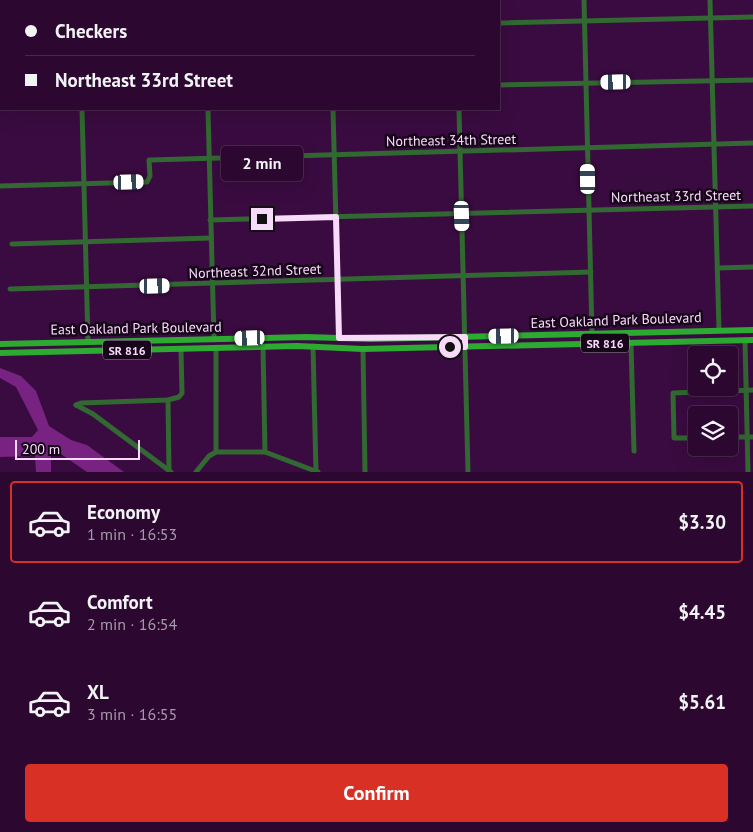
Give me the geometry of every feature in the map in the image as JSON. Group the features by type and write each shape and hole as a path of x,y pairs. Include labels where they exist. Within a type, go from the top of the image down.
{"main road":[{"path":"672,342 681,337 713,336 719,330"},
{"name":"East Oakland Park Boulevard","path":"0,344 274,337 465,337 753,330"},
{"path":"631,343 632,337 637,332"},
{"path":"607,343 613,340 615,333"},
{"path":"744,340 753,334"},
{"path":"263,347 274,337"},
{"path":"322,347 335,342 339,338"},
{"path":"201,348 210,344 214,339"},
{"name":"East Oakland Park Boulevard","path":"0,353 313,346 363,349 753,340"},
{"path":"117,351 120,344 126,341"},
{"path":"73,352 84,348 88,342"}],"street":[{"path":"584,0 592,334"},
{"path":"710,0 714,81 719,330"},
{"path":"500,23 753,16"},
{"path":"500,85 753,80"},
{"path":"82,110 88,342"},
{"path":"208,110 214,339"},
{"path":"333,110 339,338"},
{"path":"459,110 468,472"},
{"name":"Northeast 34th Street","path":"83,184 147,182 150,176 150,160 753,143"},
{"path":"0,186 83,184"},
{"name":"Northeast 33rd Street","path":"210,220 462,212 753,206"},
{"path":"12,244 211,238"},
{"path":"717,268 753,267"},
{"name":"Northeast 32nd Street","path":"10,289 591,272"},
{"path":"744,340 750,437 748,472"},
{"path":"631,343 634,451"},
{"path":"196,472 209,456 216,452 265,452 317,472 313,346"},
{"path":"263,347 265,452"},
{"path":"216,348 216,452"},
{"path":"170,471 93,414 76,405 81,403 168,400 179,397 182,393 181,349"},
{"path":"363,349 365,472"},
{"path":"688,438 674,438 673,393 753,390"},
{"path":"168,400 170,471"}],"shaded area":[{"path":"0,368 21,376 36,391 49,426 71,440 87,445 124,472 87,472 58,452 51,456 51,472 36,472 35,456 0,457 0,437 32,437 38,430 16,387 0,378"}],"route":[{"path":"262,219 336,217 339,338 465,337 465,347 450,347"}]}
